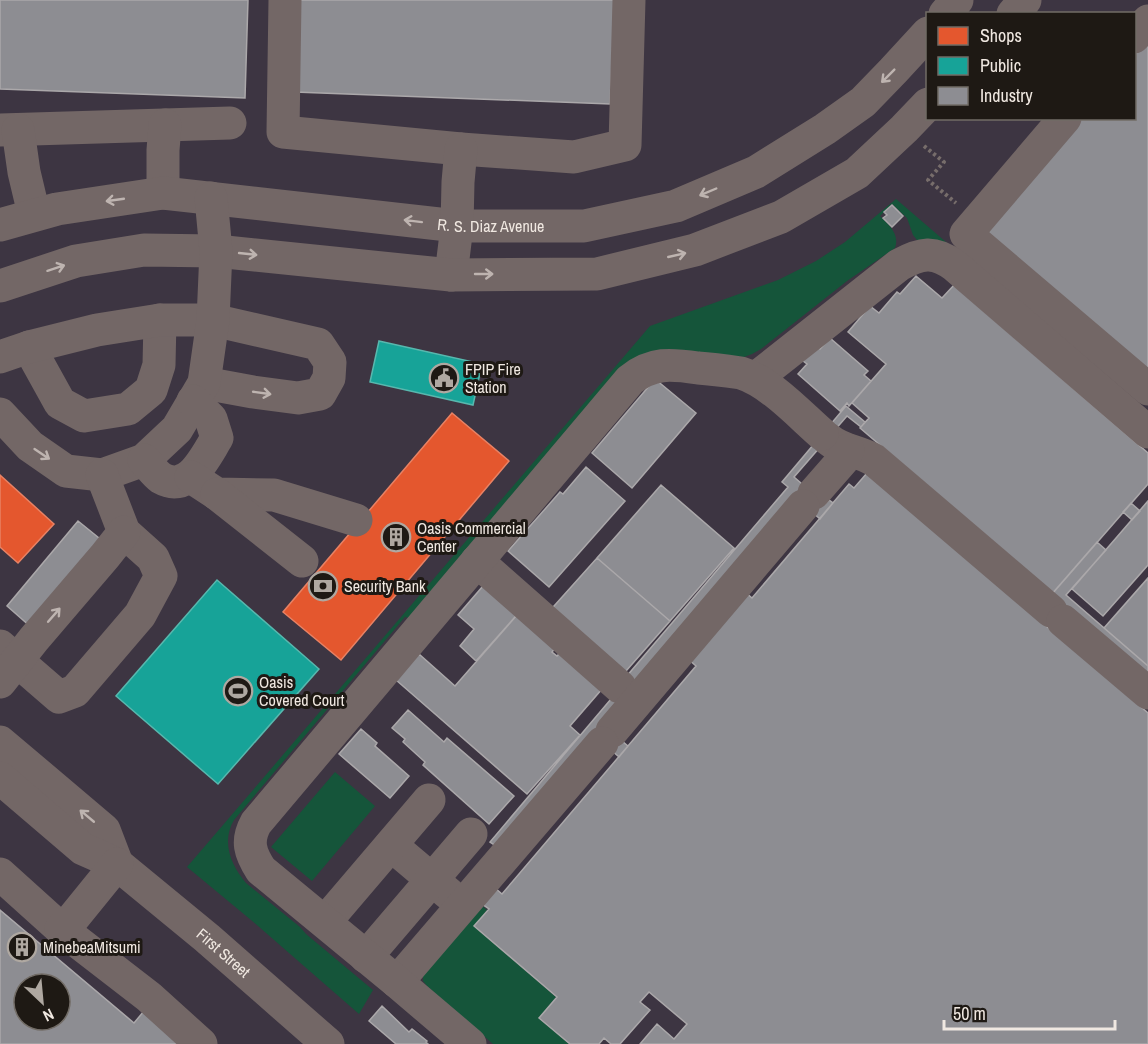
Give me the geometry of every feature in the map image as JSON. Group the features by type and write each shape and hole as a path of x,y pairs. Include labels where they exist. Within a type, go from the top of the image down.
{"street":[{"path":"285,0 283,132 574,157 625,145 629,0"},
{"path":"1015,12 1025,0"},
{"path":"1136,35 1148,21"},
{"name":"R. S. Diaz Avenue","path":"0,225 57,209 163,193 457,226 584,226 676,206 756,172 863,102 926,34"},
{"path":"0,286 76,261 144,250 216,251 451,275 597,274 695,250 781,217 857,173 926,105"},
{"path":"1063,120 966,234 1148,389"},
{"path":"34,214 24,172 9,130 230,123"},
{"path":"163,193 165,125"},
{"path":"451,275 457,226 461,149"},
{"path":"756,172 781,217"},
{"path":"0,414 30,446 66,471 102,475 144,460 177,429 199,392 213,320 216,251 211,198"},
{"path":"756,378 899,265 916,257 931,254 955,266 1148,432"},
{"path":"160,320 159,365 151,390 128,410 84,416 60,403 15,352 97,330 160,320 213,320 318,344 330,362 329,378 320,394 298,398 199,392"},
{"path":"470,1044 261,870 252,852 250,842 252,831 256,823 637,374 656,366 674,364 741,373 756,378 833,441 874,460 1148,693"},
{"path":"199,392 217,438 204,485"},
{"path":"397,982 607,737 629,695 809,500 842,461 833,441"},
{"path":"144,460 160,477 176,482 274,495 357,520"},
{"path":"102,475 124,531 153,558 161,576 140,615 75,691 59,697 6,663 34,639 124,531"},
{"path":"204,485 302,561"},
{"path":"477,561 629,695"},
{"name":"First Street","path":"0,742 104,830 117,864"},
{"name":"First Street","path":"0,778 83,849 117,864 207,938 328,1044"},
{"path":"325,922 429,800"},
{"path":"366,957 471,834"},
{"path":"391,845 463,906"},
{"path":"61,929 74,917 117,864"},
{"path":"0,874 61,929 149,998 201,1044"}],"path":[{"path":"904,129 944,162 928,180 963,209"}],"shaded area":[{"path":"0,0 1148,0 1148,1044 0,1044"}],"green space":[{"path":"896,199 996,285 917,240 907,218 892,204 880,216 895,234 895,248 847,281 761,349 744,357 665,351 409,618 405,617 234,820 230,828 228,845 236,869 246,883 373,990 359,1014 187,867 650,326 778,280 816,261 845,242"},
{"path":"335,772 375,806 312,881 271,847"},
{"path":"480,904 487,910 474,926 556,997 539,1018 569,1044 493,1044 423,981 423,975"}],"building: Shops":[{"name":"Oasis Commercial Center","path":"452,413 509,461 341,660 283,612"},
{"path":"0,475 54,524 18,563 0,547"}],"building: Public":[{"path":"379,341 482,364 473,405 370,382"},
{"path":"217,580 319,669 218,784 116,696"}],"building: Industry":[{"path":"0,0 248,0 245,98 0,89"},
{"path":"299,0 615,0 610,104 295,92"},
{"path":"1148,40 1148,373 984,236 1080,120 1136,120 1136,54"},
{"path":"892,205 903,216 892,227 883,218 887,215 884,212"},
{"path":"916,276 942,298 954,285 1148,453 1148,484 1053,593 860,428 869,418 852,403 886,364 848,332 870,306 879,313 897,292 900,294"},
{"path":"830,338 868,371 864,375 871,381 849,406 847,403 840,411 798,374 807,364 803,361 816,346 820,349"},
{"path":"655,379 696,413 632,488 592,453"},
{"path":"846,406 865,422 861,427 847,416 794,477 825,504 829,500 833,503 820,519 796,498 603,725 628,746 619,757 594,735 496,846 490,842 622,686 620,684 788,487 782,482"},
{"path":"586,467 625,501 549,587 508,551 560,492 563,494"},
{"path":"867,473 1148,713 1148,1044 640,1044 657,1024 674,1039 687,1024 649,992 640,1002 650,1010 620,1044 611,1044 604,1038 599,1044 570,1044 539,1018 557,997 474,926 489,909 482,904 495,888 502,894 696,666 687,658 744,591 752,598 849,484 854,488"},
{"path":"661,485 734,548 670,621 597,558"},
{"path":"1148,501 1148,565 1103,616 1072,589"},
{"path":"1131,503 1140,511 1132,520 1123,512"},
{"path":"78,521 104,542 32,628 7,606"},
{"path":"1097,542 1106,550 1066,595 1148,666 1148,680 1053,632 1042,622 1050,596"},
{"path":"597,558 670,621 619,679 546,615"},
{"path":"1148,578 1148,666 1104,628"},
{"path":"483,586 522,609 476,661 460,646 474,629 458,615"},
{"path":"517,615 555,648 552,652 557,656 560,653 602,689 570,726 580,735 527,794 396,680 419,654 455,686"},
{"path":"408,710 444,742 447,738 514,796 489,824 423,765 425,762 403,742 405,739 392,728"},
{"path":"361,729 377,743 375,746 409,776 390,798 339,754"},
{"name":"MinebeaMitsumi","path":"0,910 134,1023 149,1005 196,1044 0,1044"},
{"path":"382,1006 409,1032 412,1029 428,1044 396,1044 369,1021"}],"place":[{"name":"FPIP Fire Station","path":"444,378"},
{"name":"Oasis Commercial Center","path":"396,537"},
{"name":"Security Bank","path":"323,586"},
{"name":"Oasis Covered Court","path":"238,691"},
{"name":"MinebeaMitsumi","path":"22,947"}]}
